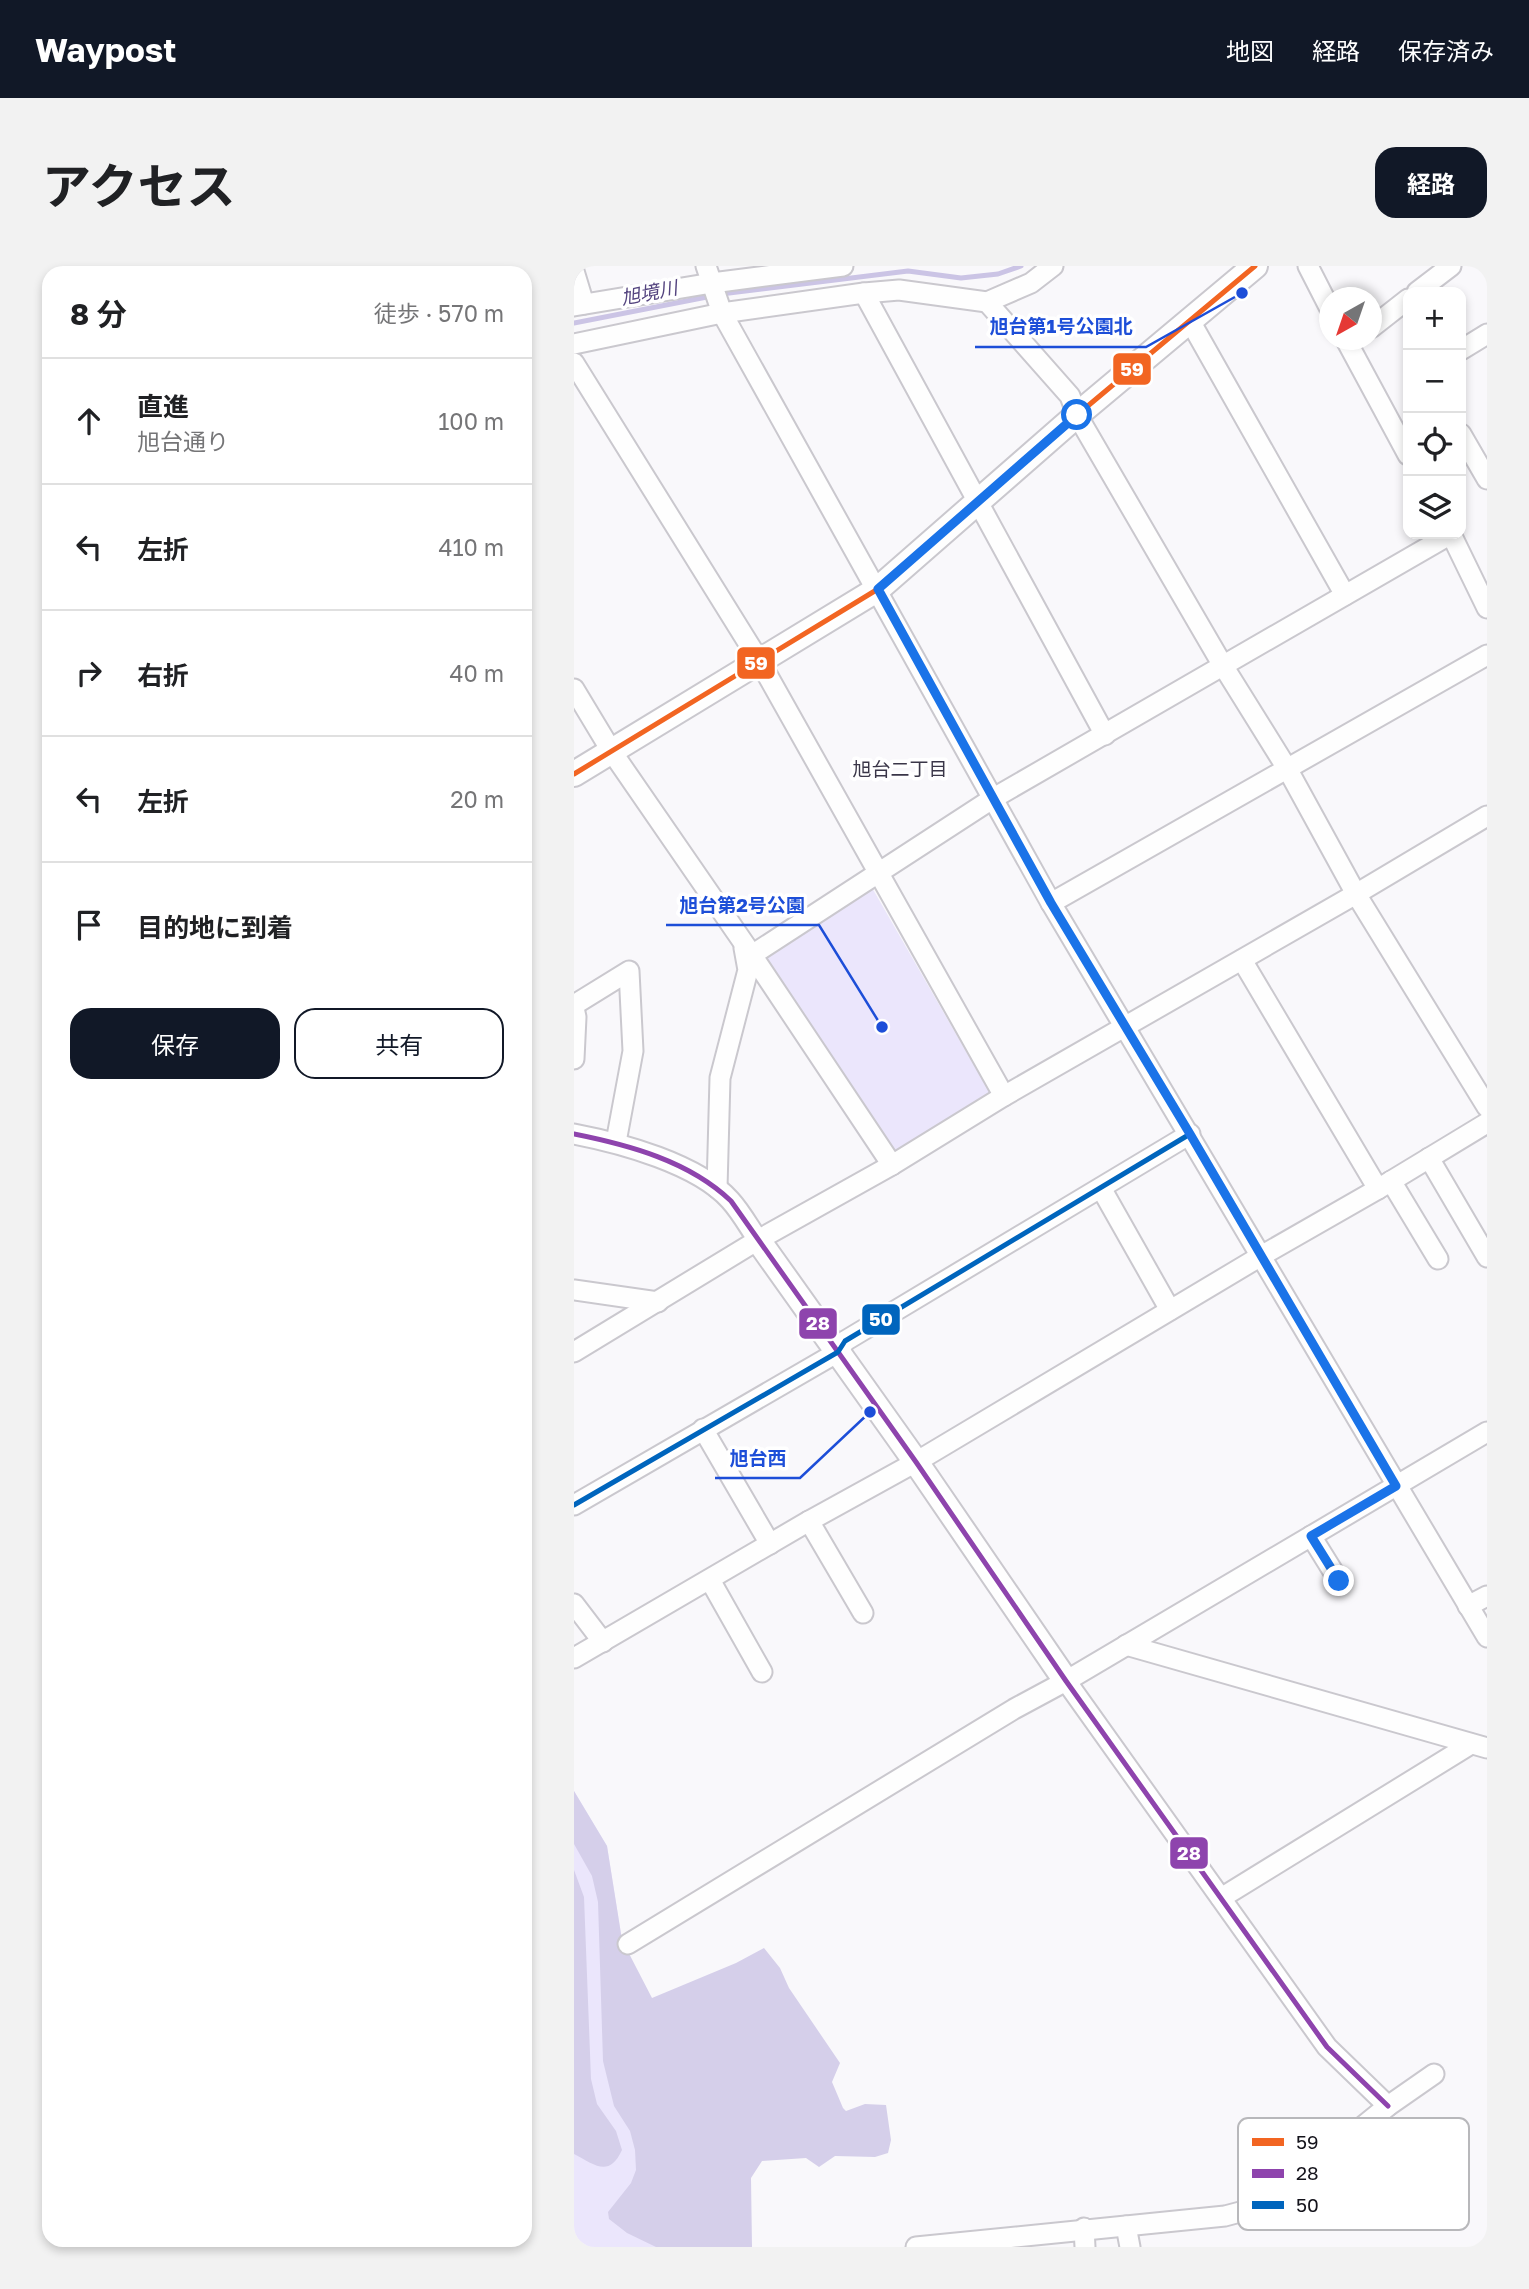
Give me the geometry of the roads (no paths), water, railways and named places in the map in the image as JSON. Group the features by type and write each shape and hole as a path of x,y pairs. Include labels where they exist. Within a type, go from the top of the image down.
{"street":[{"path":"574,271 579,305 715,291 842,266"},
{"path":"574,344 715,291 864,293 899,290 987,302 1031,284 1053,266"},
{"path":"1308,266 1319,287"},
{"path":"1424,287 1451,266"},
{"path":"574,774 878,589 1248,268"},
{"path":"715,291 1051,903 1487,1637"},
{"path":"864,293 1105,735"},
{"path":"987,302 1070,396 1077,415 1287,770 1356,894 1487,1107"},
{"path":"1382,319 1403,303"},
{"path":"1190,321 1345,595"},
{"path":"1463,350 1487,334"},
{"path":"1356,350 1403,445"},
{"path":"574,363 760,662 1004,1096"},
{"path":"1466,443 1487,479"},
{"path":"747,949 877,872 992,799 1442,539"},
{"path":"1453,539 1487,608"},
{"path":"1051,903 1487,655"},
{"path":"574,689 612,752 892,1165"},
{"path":"574,1352 758,1240 892,1165 1004,1096 1487,816"},
{"path":"718,1188 720,1078 748,970 747,949"},
{"path":"1242,960 1385,1185 1438,1259"},
{"path":"574,1059 574,1006 628,971 633,1051 616,1142"},
{"path":"574,1658 915,1462 1487,1123"},
{"path":"574,1134 616,1142 674,1163 718,1188 731,1200 1066,1681 1327,2046 1388,2106"},
{"path":"574,1505 838,1352 845,1341 1190,1134"},
{"path":"1429,1158 1487,1257"},
{"path":"1101,1188 1170,1310"},
{"path":"574,1290 658,1302"},
{"path":"703,1429 770,1544"},
{"path":"628,1944 1014,1709 1066,1681 1487,1432"},
{"path":"809,1521 863,1613"},
{"path":"1311,1536 1339,1581"},
{"path":"710,1580 762,1672"},
{"path":"1468,1606 1487,1596"},
{"path":"574,1604 603,1642"},
{"path":"1126,1645 1479,1746"},
{"path":"1221,1898 1479,1746"},
{"path":"1374,2118 1434,2074"},
{"path":"916,2247 1085,2238 1126,2226 1238,2213"},
{"path":"1126,2226 1130,2247"}],"waterway":[{"name":"旭境川","path":"721,294 908,271 961,278 998,274 1021,266"},
{"name":"旭境川","path":"574,323 712,296"}],"place":[{"name":"旭台第1号公園北","path":"1242,293"},
{"name":"旭台第2号公園","path":"882,1027"},
{"name":"旭台西","path":"870,1412"}],"district":[{"name":"旭台二丁目","path":"900,768"}]}
